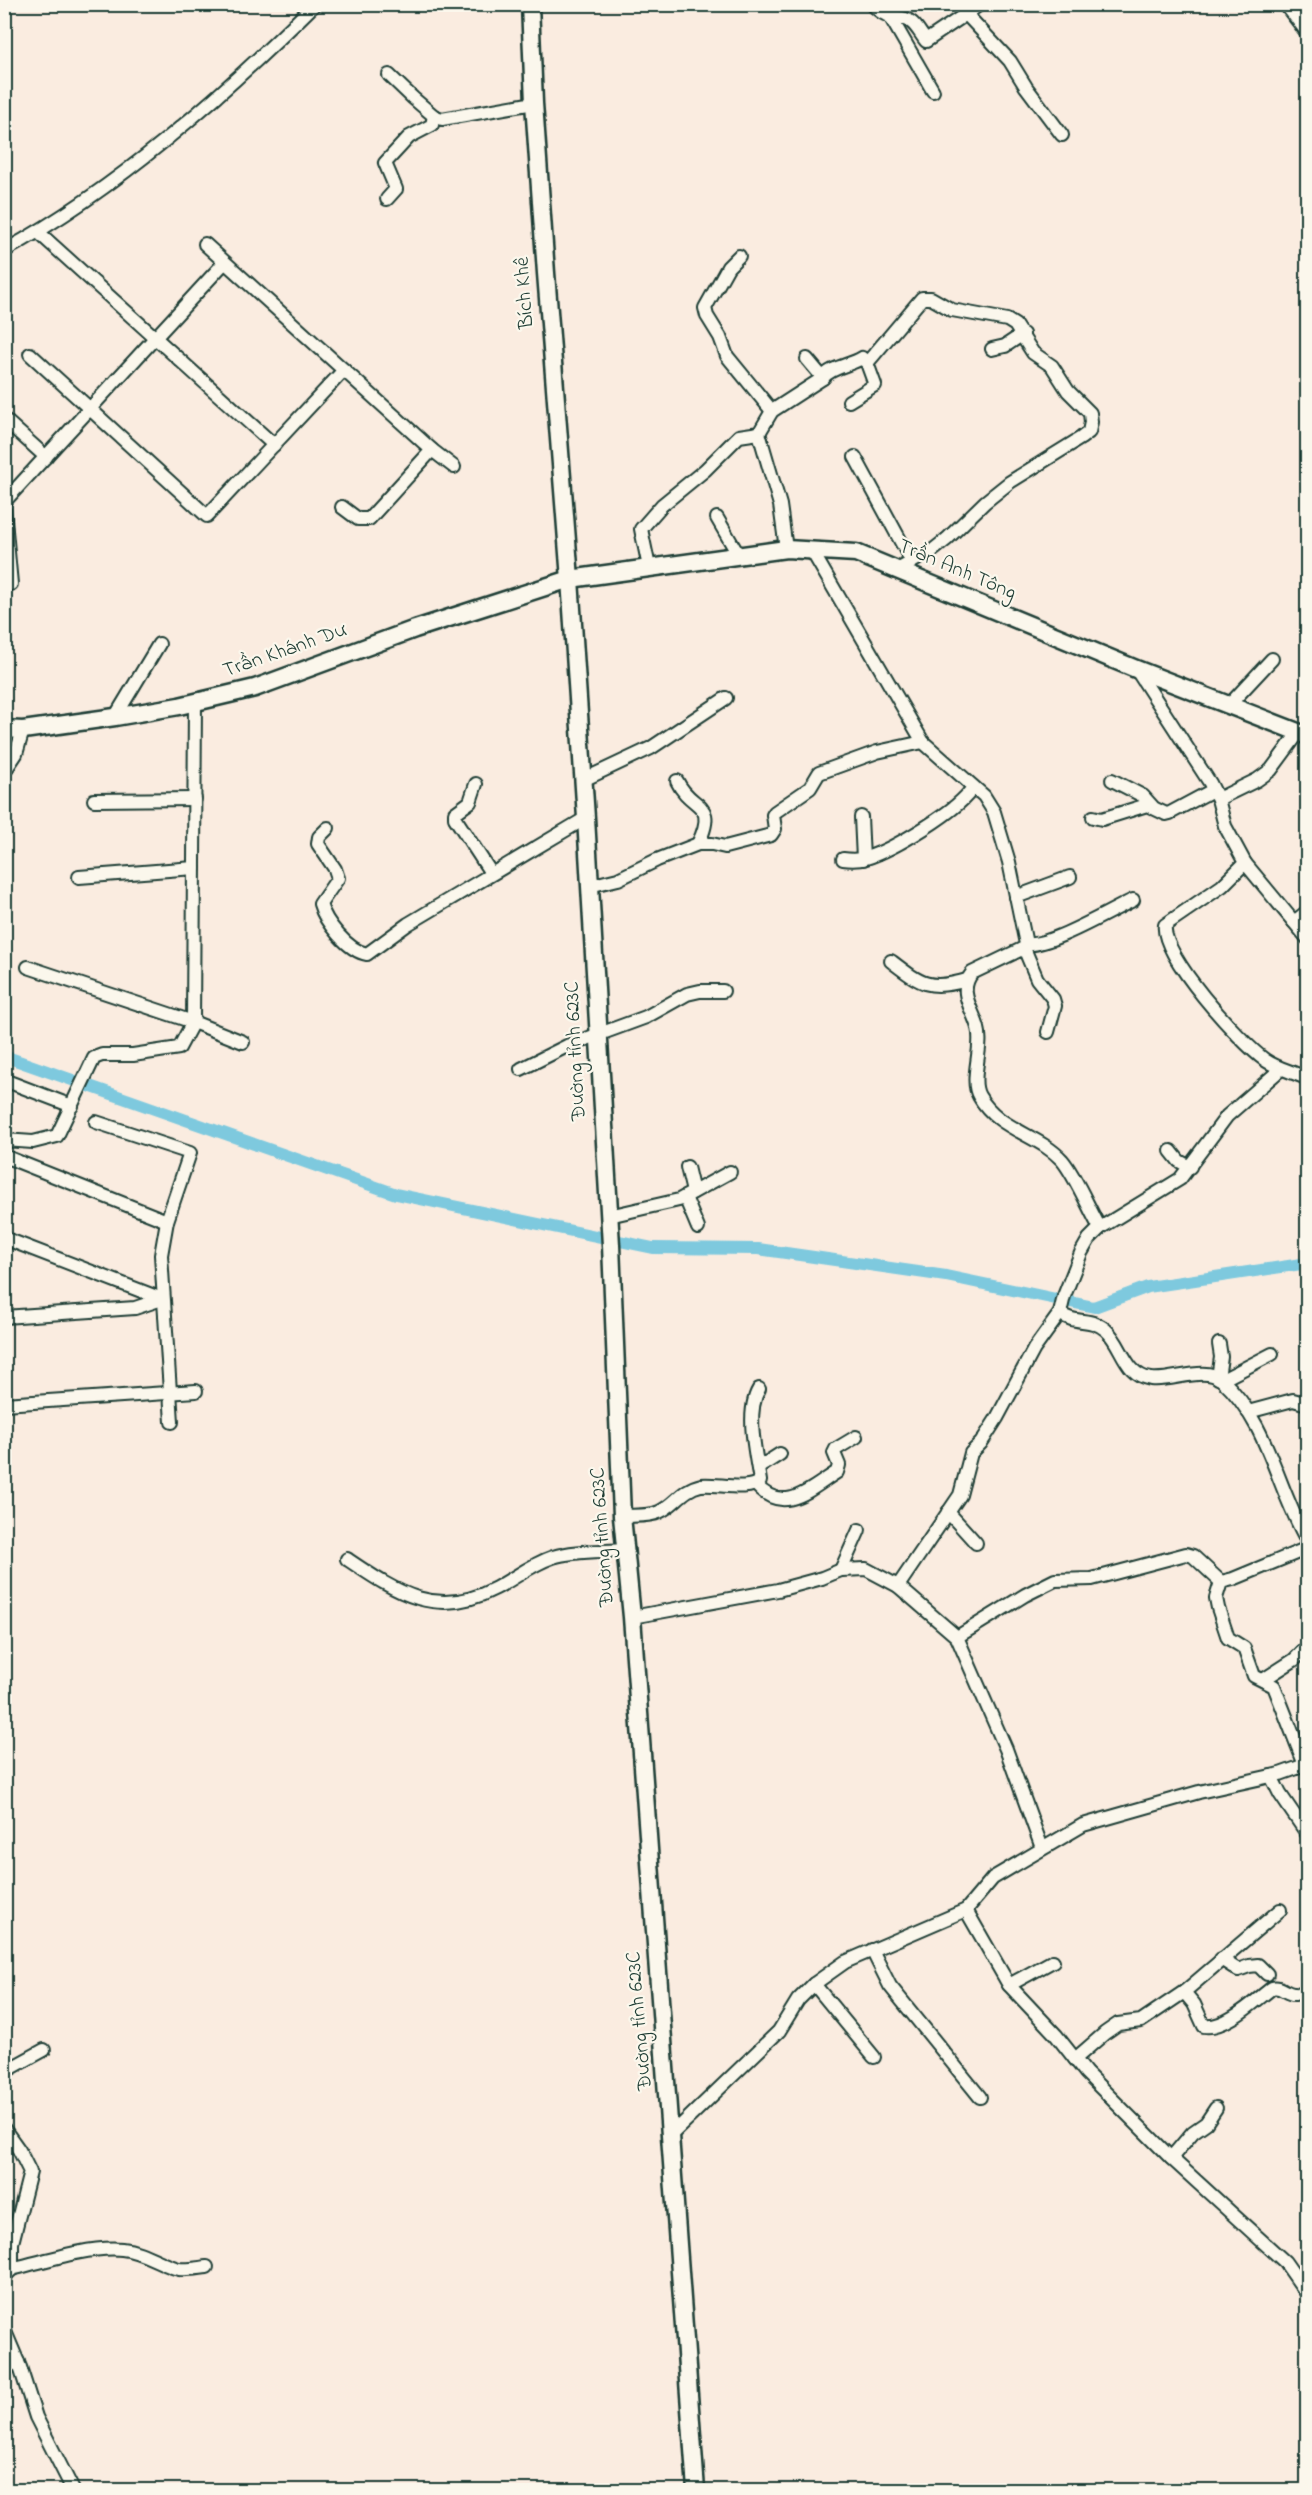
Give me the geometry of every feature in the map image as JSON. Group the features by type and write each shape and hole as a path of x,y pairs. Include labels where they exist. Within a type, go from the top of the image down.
{"main road":[{"name":"Bích Khê","path":"530,4 534,103 570,579"},
{"path":"1291,6 1308,30"},
{"name":"Trần Anh Tông","path":"570,579 786,549 856,552 905,566 1136,669 1303,734"},
{"name":"Trần Khánh Dư","path":"4,729 23,730 115,717 255,688 416,629 570,579"},
{"name":"Đường tỉnh 623C","path":"570,579 611,1240 622,1516 632,1617 696,2490"}],"street":[{"path":"4,251 38,232 108,186 169,136 315,4"},
{"path":"872,4 880,13 891,18 903,18 912,22 926,41 963,9 980,4"},
{"path":"963,9 1010,61 1026,87 1062,135"},
{"path":"891,18 933,91"},
{"path":"390,75 434,116 442,119 534,103"},
{"path":"387,199 396,189 385,163 409,137 432,125 434,116"},
{"path":"38,232 274,445"},
{"path":"206,244 224,263 454,468"},
{"path":"739,255 728,267 705,308 706,316 720,337 727,356 772,411"},
{"path":"4,502 224,263"},
{"path":"855,457 905,566 947,539 985,502 1011,482 1089,432 1091,422 1090,413 1068,390 1052,366 1033,353 1023,334 1007,320 952,310 932,298 922,298 867,363"},
{"path":"992,349 1005,346 1023,334"},
{"path":"30,354 207,516 344,370"},
{"path":"786,549 780,505 759,433 772,411 823,378 826,372 852,364 862,358 867,363 875,385 849,401"},
{"path":"807,359 823,378"},
{"path":"4,419 46,457"},
{"path":"649,567 640,529 662,505 705,470 739,436 759,433"},
{"path":"342,507 358,519 369,519 432,450"},
{"path":"4,509 11,584"},
{"path":"717,518 740,556"},
{"path":"812,551 923,742 984,795 994,812 1016,897 1025,946 1037,979 1053,999 1055,1006 1048,1032"},
{"path":"115,717 159,644"},
{"path":"1230,704 1272,659"},
{"path":"1136,669 1216,794 1225,826 1245,863 1308,939"},
{"path":"582,780 651,748 726,698"},
{"path":"4,1140 33,1142 57,1136 94,1058 102,1055 133,1055 179,1048 194,1022 195,702"},
{"path":"4,772 16,754 23,730"},
{"path":"1112,780 1143,795 1152,806 1166,814 1257,780 1271,770 1303,734"},
{"path":"589,886 618,879 698,844 725,847 771,835 775,829 773,815 775,812 810,788 819,773 877,752 923,742"},
{"path":"677,781 682,790 699,804 706,818 698,844"},
{"path":"476,784 470,802 455,813 455,818 491,873"},
{"path":"843,859 863,859 917,832 962,802 974,787"},
{"path":"94,800 195,799"},
{"path":"1093,817 1102,819 1141,806 1152,806"},
{"path":"861,816 863,859"},
{"path":"328,828 319,837 318,844 335,869 338,878 321,904 323,912 338,935 362,953 373,952 408,924 586,818"},
{"path":"1245,863 1222,886 1165,925 1164,933 1174,956 1217,1013 1253,1050 1266,1061 1281,1069 1308,1079"},
{"path":"79,877 194,868"},
{"path":"1016,897 1070,877"},
{"path":"1100,1228 1063,1161 1036,1141 1014,1130 979,1097 976,1089 980,1035 966,997 967,980 972,973 1025,946 1032,946 1060,936 1133,900"},
{"path":"1294,922 1308,911"},
{"path":"891,961 929,985 947,986 967,980"},
{"path":"28,967 194,1022 243,1042"},
{"path":"521,1069 567,1046 646,1017 687,994 700,991 723,991"},
{"path":"898,1586 960,1495 971,1453 981,1443 997,1418 1034,1349 1062,1305 1089,1239 1100,1228 1172,1185 1190,1167 1227,1116 1281,1069"},
{"path":"4,1080 72,1106"},
{"path":"96,1122 190,1153 167,1221 160,1255 172,1422"},
{"path":"1170,1151 1179,1161 1190,1167"},
{"path":"4,1156 167,1221"},
{"path":"687,1167 689,1195 698,1228"},
{"path":"609,1216 650,1208 689,1195 730,1172"},
{"path":"4,1238 162,1299"},
{"path":"4,1317 135,1308 162,1299"},
{"path":"1062,1305 1073,1321 1089,1321 1105,1329 1132,1370 1142,1376 1151,1379 1172,1379 1201,1374 1220,1379 1248,1412 1267,1448 1301,1531 1308,1542"},
{"path":"1219,1344 1220,1379"},
{"path":"1220,1379 1272,1354"},
{"path":"756,1485 760,1481 754,1443 753,1405 759,1389"},
{"path":"4,1404 196,1391"},
{"path":"1248,1412 1293,1400 1304,1403"},
{"path":"622,1516 658,1513 685,1491 711,1484 756,1485 763,1492 785,1500 802,1494 837,1472 839,1465 834,1453 836,1449 856,1437"},
{"path":"758,1468 780,1454"},
{"path":"948,1512 976,1543"},
{"path":"842,1570 859,1530"},
{"path":"1221,1582 1308,1548"},
{"path":"347,1558 402,1594 423,1600 448,1602 486,1593 556,1556 626,1550"},
{"path":"957,1637 1025,1595 1055,1580 1092,1579 1186,1554 1193,1556 1221,1582"},
{"path":"632,1617 778,1590 842,1570 866,1569 898,1586 957,1637 1006,1749 1042,1848"},
{"path":"671,2135 779,2031 798,2001 814,1984 845,1962 966,1910 993,1878 1083,1826 1200,1792 1271,1776 1306,1765 1274,1686 1254,1676 1244,1648 1228,1638 1216,1598 1221,1582"},
{"path":"1263,1680 1294,1660 1304,1650"},
{"path":"1271,1776 1280,1794 1308,1834"},
{"path":"966,1910 1009,1985 1056,2035 1086,2073 1171,2158 1285,2262 1308,2295"},
{"path":"1075,2059 1118,2024 1141,2021 1184,1992 1280,1910"},
{"path":"872,1950 890,1986 980,2097"},
{"path":"1221,1959 1239,1970 1258,1965 1267,1974"},
{"path":"1009,1985 1053,1961"},
{"path":"814,1984 874,2057"},
{"path":"1184,1992 1194,2004 1204,2026 1210,2027 1229,2020 1272,1988 1280,1988 1291,1995 1295,1994"},
{"path":"4,2072 44,2050"},
{"path":"1171,2158 1193,2132 1206,2123 1216,2108"},
{"path":"4,2129 19,2150 30,2172 12,2243 8,2273 94,2251 122,2249 149,2255 176,2268 189,2270 207,2267"},
{"path":"4,2329 18,2362 36,2417 73,2490"},
{"path":"4,2367 18,2362"}],"waterway":[{"path":"4,1056 396,1194 653,1248 758,1249 946,1276 1094,1307 1148,1287 1308,1263"}]}
